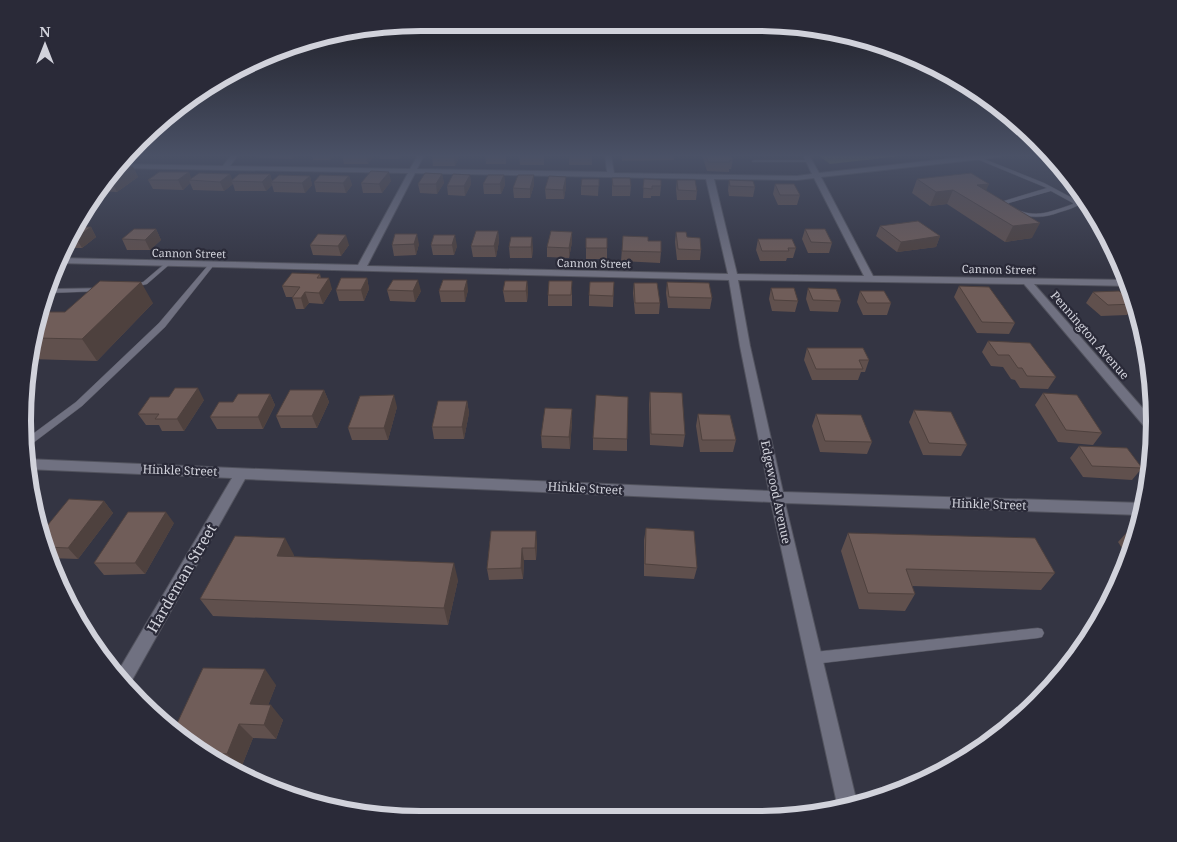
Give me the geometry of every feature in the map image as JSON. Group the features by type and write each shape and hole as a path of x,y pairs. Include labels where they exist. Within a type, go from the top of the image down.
{"street":[{"path":"361,268 401,194"},
{"name":"Edgewood Avenue","path":"714,194 733,277 744,346 777,497 847,800"},
{"path":"827,194 870,279"},
{"name":"Cannon Street","path":"66,261 733,277 1120,283"},
{"name":"Pennington Avenue","path":"1026,281 1146,421"},
{"name":"Hinkle Street","path":"34,464 777,497 1135,509"},
{"name":"Hardeman Street","path":"126,675 242,472"}],"lane":[{"path":"1033,194 1006,202 1005,206 1022,214 1037,217 1076,205 1076,202 1062,194"},
{"path":"125,288 145,283 168,263"},
{"path":"32,440 79,404 162,326 212,264"},
{"path":"54,291 106,290 94,301"},
{"path":"814,658 1038,633"}],"building":[{"path":"960,194 992,194 1040,223 1013,226"},
{"path":"918,221 940,236 901,242 880,226"},
{"path":"82,227 91,227 77,237"},
{"path":"134,229 156,229 145,240 122,239"},
{"path":"805,229 825,229 832,243 811,242"},
{"path":"476,231 498,231 494,246 471,246"},
{"path":"551,231 572,232 569,248 547,247"},
{"path":"676,232 686,232 687,237 700,238 701,250 678,249"},
{"path":"318,234 346,235 338,246 310,245"},
{"path":"395,234 417,234 414,244 392,245"},
{"path":"434,235 455,235 452,245 431,245"},
{"path":"623,236 648,237 648,241 661,241 661,252 622,251"},
{"path":"511,237 532,237 531,247 509,247"},
{"path":"586,238 607,238 607,248 586,248"},
{"path":"758,239 792,239 796,248 788,248 789,251 762,251"},
{"path":"292,273 320,274 317,278 329,278 319,293 305,292 301,298 292,298 300,287 282,286"},
{"path":"341,278 367,278 361,290 336,290"},
{"path":"393,280 418,280 413,291 387,290"},
{"path":"443,280 467,280 464,291 439,291"},
{"path":"100,281 141,282 82,339 41,338 47,312 65,312"},
{"path":"505,281 527,281 526,291 503,291"},
{"path":"549,281 572,281 571,295 548,295"},
{"path":"590,282 614,282 613,296 589,295"},
{"path":"667,282 709,283 712,298 669,297"},
{"path":"634,283 657,283 660,303 635,303"},
{"path":"959,286 989,287 1015,323 982,322"},
{"path":"771,288 794,288 798,301 774,300"},
{"path":"808,288 836,289 841,301 813,300"},
{"path":"860,291 884,291 891,303 867,303"},
{"path":"1119,291 1125,296 1127,304 1108,305 1093,292"},
{"path":"988,341 1030,343 1056,377 1027,376 1022,368 1018,368 1009,355 998,355"},
{"path":"807,348 863,348 869,360 859,360 863,369 816,369"},
{"path":"175,388 198,388 177,419 155,419 159,414 138,414 150,397 169,397"},
{"path":"290,390 324,390 312,416 276,416"},
{"path":"650,392 682,393 685,435 651,434"},
{"path":"1043,393 1077,395 1102,433 1066,430"},
{"path":"238,394 270,394 258,417 210,417 219,402 233,402"},
{"path":"394,395 384,428 348,428 360,396"},
{"path":"596,395 628,397 627,439 593,438"},
{"path":"438,401 467,401 462,427 432,427"},
{"path":"545,408 572,409 569,437 541,436"},
{"path":"914,410 951,412 967,445 929,443"},
{"path":"698,414 730,415 736,440 702,440"},
{"path":"816,414 861,415 872,442 825,441"},
{"path":"1079,446 1127,448 1142,468 1092,466"},
{"path":"69,499 104,501 68,548 52,547 46,527"},
{"path":"128,512 166,512 135,563 94,563"},
{"path":"646,528 694,531 697,568 645,564"},
{"path":"491,531 536,531 535,548 522,548 521,568 487,569"},
{"path":"848,533 1035,538 1055,573 906,569 915,594 868,593"},
{"path":"235,536 285,538 277,556 454,563 444,608 200,599"},
{"path":"203,668 265,669 250,704 271,705 264,725 239,724 227,754 217,754 177,724"}]}
